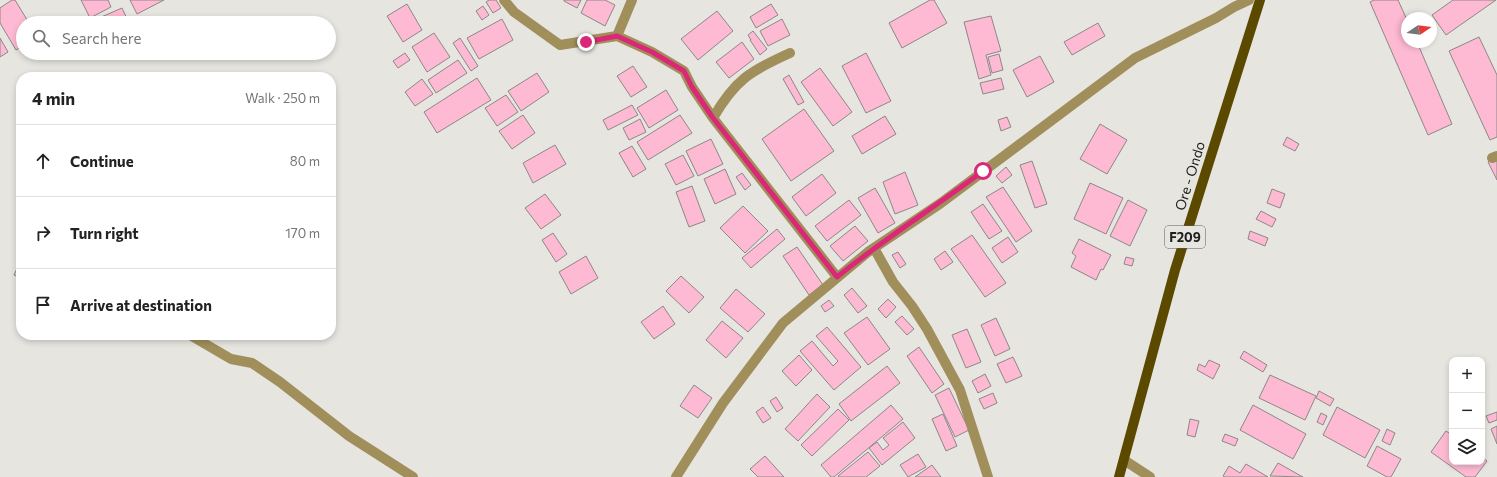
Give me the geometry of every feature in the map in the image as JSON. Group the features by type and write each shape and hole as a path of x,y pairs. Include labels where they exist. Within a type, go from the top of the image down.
{"main road":[{"name":"Ore - Ondo","path":"1119,477 1175,270 1260,0"}],"street":[{"path":"504,0 514,12 560,45 617,36 652,52 684,71 692,87 713,118 837,277"},
{"path":"617,36 632,0"},
{"path":"676,477 722,402 783,323 837,277 874,248 886,241 912,221 941,203 1135,58 1249,0"},
{"path":"713,118 724,99 740,81 761,66 790,53"},
{"path":"874,248 893,282 916,312 960,390 988,477"},
{"path":"199,340 231,359 252,363 280,382 349,436 413,477"},
{"path":"1124,460 1150,477"}],"building":[{"path":"12,0 15,0 25,16 16,16 16,50 0,23 0,8"},
{"path":"81,0 108,0 111,7 94,16 89,16"},
{"path":"130,0 164,0 137,14"},
{"path":"489,0 496,0 501,8 493,13 486,2"},
{"path":"564,0 581,0 577,8"},
{"path":"587,0 605,0 615,5 605,26 581,13"},
{"path":"930,0 934,0 947,23 902,48 889,23"},
{"path":"1374,0 1398,0 1403,12 1401,12 1401,48 1420,48 1452,124 1428,135 1370,2"},
{"path":"1453,0 1496,0 1446,35 1437,22 1436,12"},
{"path":"407,4 422,30 403,42 387,16"},
{"path":"771,4 778,15 756,28 750,17"},
{"path":"483,6 489,15 482,20 476,11"},
{"path":"122,8 126,16 104,16"},
{"path":"717,11 733,31 698,60 681,39"},
{"path":"991,16 1001,51 986,55 991,75 979,79 964,22"},
{"path":"502,19 513,40 479,59 467,38"},
{"path":"782,19 790,35 768,46 760,31"},
{"path":"1098,23 1105,36 1072,55 1064,42"},
{"path":"753,31 767,49 760,55 748,35"},
{"path":"434,33 450,57 427,72 412,47"},
{"path":"1479,37 1497,75 1497,137 1490,140 1449,51"},
{"path":"0,38 8,52 0,57"},
{"path":"460,38 478,66 471,71 453,43"},
{"path":"742,42 754,59 729,78 716,62"},
{"path":"405,53 410,60 398,68 393,61"},
{"path":"866,53 891,101 866,113 842,66"},
{"path":"999,54 1003,70 992,73 988,57"},
{"path":"1040,56 1054,82 1027,97 1013,70"},
{"path":"458,60 467,73 436,93 428,80"},
{"path":"633,66 647,87 631,97 617,76"},
{"path":"820,68 852,112 833,126 801,82"},
{"path":"537,73 549,92 521,111 508,91"},
{"path":"789,75 804,102 798,105 783,79"},
{"path":"477,78 491,100 437,133 424,112"},
{"path":"1001,78 1004,89 983,94 980,83"},
{"path":"422,79 433,94 415,106 405,92"},
{"path":"666,90 678,110 649,128 637,108"},
{"path":"506,95 518,112 497,126 485,108"},
{"path":"632,105 638,115 608,130 603,120"},
{"path":"804,109 834,151 791,181 762,139"},
{"path":"523,115 535,133 512,149 499,131"},
{"path":"680,115 692,133 648,160 637,142"},
{"path":"885,116 896,134 862,154 852,136"},
{"path":"1007,117 1011,127 1001,131 998,120"},
{"path":"640,119 646,132 629,140 623,128"},
{"path":"1100,124 1127,140 1107,174 1080,159"},
{"path":"1287,137 1299,144 1295,151 1283,145"},
{"path":"711,139 723,164 698,176 686,151"},
{"path":"555,145 566,164 533,183 523,163"},
{"path":"632,146 646,169 633,177 619,153"},
{"path":"683,155 694,176 676,185 665,164"},
{"path":"1497,158 1497,180 1488,162"},
{"path":"1032,161 1047,204 1035,208 1020,165"},
{"path":"1006,167 1012,175 1002,183 996,176"},
{"path":"725,169 736,194 715,204 704,179"},
{"path":"905,172 918,205 895,214 883,182"},
{"path":"742,173 751,185 745,190 736,177"},
{"path":"822,174 836,193 806,216 792,197"},
{"path":"1090,183 1123,198 1106,234 1074,219"},
{"path":"692,186 705,221 689,227 676,192"},
{"path":"1003,187 1032,231 1016,242 986,197"},
{"path":"875,188 895,223 878,233 858,198"},
{"path":"1272,189 1285,194 1280,208 1267,203"},
{"path":"545,194 561,215 541,229 525,208"},
{"path":"849,200 861,215 827,241 815,226"},
{"path":"1128,200 1147,210 1130,246 1110,236"},
{"path":"983,204 1002,231 989,239 971,212"},
{"path":"743,206 768,231 745,253 720,228"},
{"path":"1261,211 1276,219 1272,227 1256,219"},
{"path":"855,226 868,241 843,261 830,246"},
{"path":"777,229 785,239 751,268 742,258"},
{"path":"1250,231 1268,238 1265,246 1248,239"},
{"path":"553,233 567,254 556,262 542,240"},
{"path":"972,235 1006,283 985,297 951,249"},
{"path":"1008,237 1018,252 1002,263 992,248"},
{"path":"1079,239 1111,255 1103,270 1101,269 1096,280 1071,267 1076,256 1072,253"},
{"path":"797,247 823,285 809,295 783,256"},
{"path":"945,251 953,262 941,270 934,259"},
{"path":"898,252 906,264 900,268 892,255"},
{"path":"586,256 598,278 571,294 559,272"},
{"path":"1126,257 1134,259 1132,266 1124,264"},
{"path":"681,276 704,297 689,313 666,291"},
{"path":"852,288 867,306 858,313 844,295"},
{"path":"736,289 765,314 748,332 720,308"},
{"path":"888,299 896,307 886,318 878,309"},
{"path":"829,300 834,306 825,312 821,306"},
{"path":"663,306 675,324 654,339 641,322"},
{"path":"902,316 914,329 907,335 895,322"},
{"path":"867,317 890,349 868,365 844,333"},
{"path":"996,318 1010,349 995,356 981,325"},
{"path":"722,321 743,338 726,358 706,340"},
{"path":"827,327 861,367 834,390 800,351 812,341 833,366 838,361 816,336"},
{"path":"967,329 981,362 966,368 952,335"},
{"path":"919,347 944,384 932,393 907,356"},
{"path":"1244,351 1267,365 1263,372 1240,358"},
{"path":"799,355 812,370 796,386 782,371"},
{"path":"1013,357 1022,376 1006,383 997,364"},
{"path":"1209,360 1220,365 1213,379 1197,370 1199,364 1205,367"},
{"path":"887,366 900,383 851,421 839,404"},
{"path":"985,374 991,386 978,393 972,381"},
{"path":"1270,375 1316,396 1305,420 1259,398"},
{"path":"694,385 712,398 698,418 680,406"},
{"path":"949,388 969,430 955,437 935,395"},
{"path":"1319,391 1334,399 1330,406 1316,398"},
{"path":"993,393 997,403 984,409 979,399"},
{"path":"817,394 830,407 798,441 785,429"},
{"path":"776,397 783,408 777,412 770,401"},
{"path":"891,405 903,419 834,477 831,477 821,465"},
{"path":"1253,405 1306,434 1293,459 1240,430"},
{"path":"763,407 771,418 763,423 756,412"},
{"path":"1337,407 1380,430 1365,458 1323,435"},
{"path":"838,409 849,420 812,456 801,445"},
{"path":"1497,412 1497,420 1489,423 1486,416"},
{"path":"1321,413 1327,416 1323,425 1317,422"},
{"path":"943,414 957,446 946,451 932,419"},
{"path":"1190,419 1199,421 1195,437 1187,435"},
{"path":"903,422 915,438 882,465 869,448 877,442 883,450 889,445 883,438"},
{"path":"1497,426 1497,444 1491,429"},
{"path":"1387,429 1395,433 1390,445 1382,441"},
{"path":"1446,431 1449,433 1449,465 1431,452"},
{"path":"1225,434 1238,439 1235,446 1222,441"},
{"path":"1377,446 1401,459 1391,477 1387,477 1367,466"},
{"path":"868,452 880,466 866,477 838,476"},
{"path":"918,454 926,467 908,477 900,465"},
{"path":"765,456 784,477 758,477 750,469"},
{"path":"1278,463 1301,476 1303,477 1270,476"},
{"path":"1246,464 1268,477 1223,476 1229,466 1240,473"},
{"path":"932,465 941,477 915,477"},
{"path":"1449,465 1484,465 1475,477 1466,477"}],"route":[{"path":"586,42 617,36 652,52 684,71 692,87 713,118 837,277 874,248 886,241 912,221 941,203 983,171"}]}
